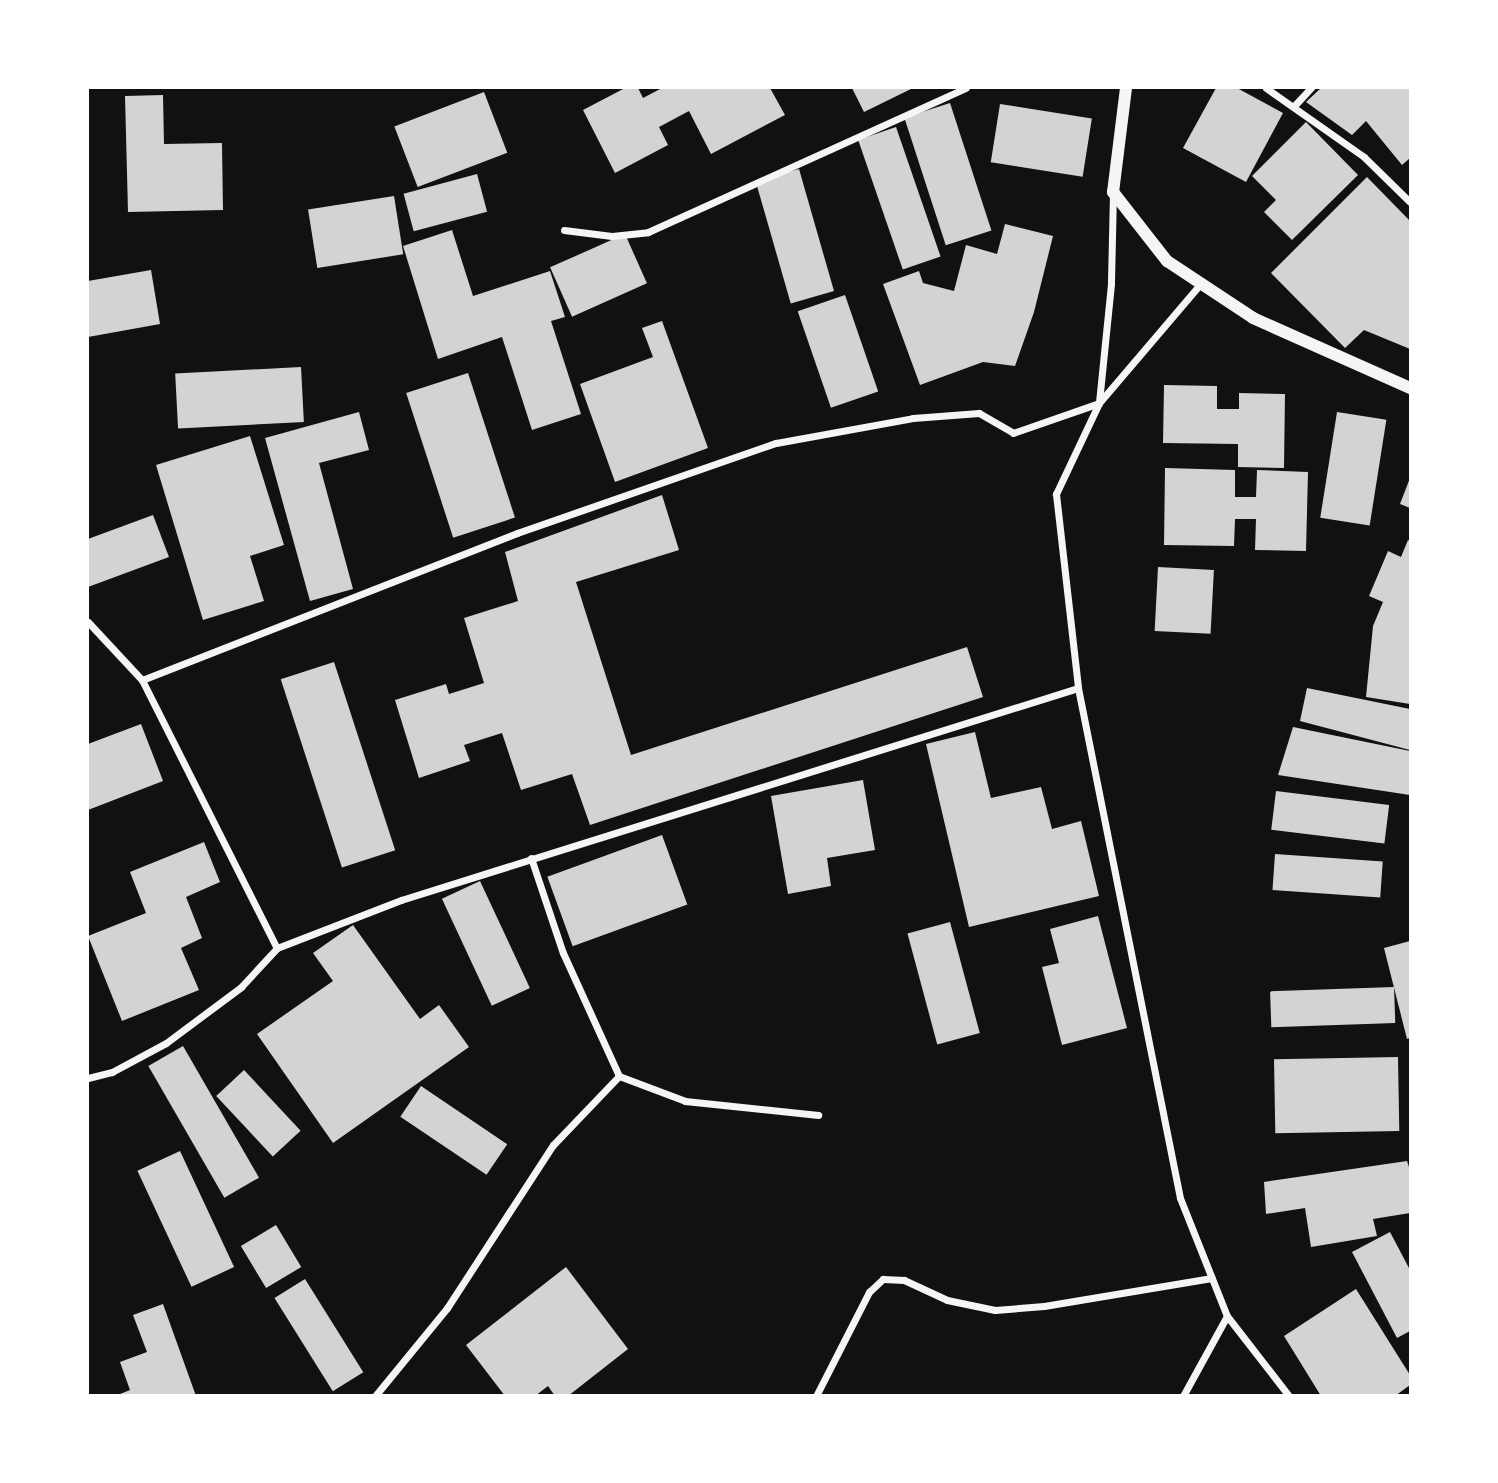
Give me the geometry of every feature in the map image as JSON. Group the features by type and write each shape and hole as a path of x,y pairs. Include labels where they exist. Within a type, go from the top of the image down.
{"street":[{"path":"564,230 612,236 648,232 966,88"},
{"path":"1099,403 1111,284 1113,192 1126,88"},
{"path":"1266,88 1364,157 1410,202"},
{"path":"1294,106 1311,88"},
{"path":"1113,192 1167,261 1253,318 1410,388"},
{"path":"1201,283 1099,403 1056,494 1078,688 1180,1198 1227,1316 1289,1395"},
{"path":"142,680 517,533 776,443 913,418 979,413 1013,433 1099,403"},
{"path":"88,622 142,680 277,948"},
{"path":"88,1078 112,1072 166,1043 241,987 277,948 401,900 1078,688"},
{"path":"531,858 563,953 619,1076 685,1101 818,1115"},
{"path":"374,1395 447,1308 554,1145 619,1076"},
{"path":"816,1395 869,1292 883,1279 904,1280 947,1300 995,1310 1044,1306 1212,1278"},
{"path":"1183,1395 1227,1316"}],"building":[{"path":"625,88 638,88 643,98 662,88 770,88 785,115 711,154 689,111 659,127 668,145 615,173 583,110"},
{"path":"852,88 913,88 864,112"},
{"path":"1216,88 1237,88 1283,113 1246,182 1183,148"},
{"path":"1321,88 1410,88 1410,158 1402,165 1366,121 1352,135 1306,102"},
{"path":"484,92 507,153 418,187 394,126"},
{"path":"163,95 164,144 222,143 223,210 128,212 125,96"},
{"path":"950,103 991,230 946,245 904,118"},
{"path":"1000,104 1092,119 1083,177 991,162"},
{"path":"1306,122 1358,175 1292,240 1264,212 1276,200 1252,176"},
{"path":"896,127 941,257 903,270 858,140"},
{"path":"799,169 834,291 791,303 756,181"},
{"path":"477,174 487,212 414,231 404,194"},
{"path":"1367,177 1410,221 1410,349 1364,330 1345,348 1271,273"},
{"path":"394,196 403,254 317,268 308,210"},
{"path":"1005,224 1053,236 1034,312 1015,366 983,362 920,385 883,284 919,271 923,283 954,291 966,245 997,254"},
{"path":"452,230 473,296 550,271 565,317 551,321 581,414 532,430 502,337 438,359 403,246"},
{"path":"625,234 647,283 572,317 550,267"},
{"path":"151,270 160,324 88,337 88,281"},
{"path":"845,295 878,391 831,408 798,311"},
{"path":"662,321 708,448 615,482 580,384 653,357 642,328"},
{"path":"301,367 304,422 178,429 175,374"},
{"path":"468,373 515,518 453,538 406,393"},
{"path":"1164,385 1217,386 1217,409 1239,409 1239,393 1285,394 1284,468 1238,467 1238,444 1163,443"},
{"path":"359,412 369,450 319,463 353,589 310,601 265,438"},
{"path":"1337,412 1386,420 1370,526 1320,518"},
{"path":"250,436 284,545 250,556 264,601 203,620 156,465"},
{"path":"1165,468 1235,470 1235,497 1256,497 1257,470 1308,472 1306,551 1255,550 1256,519 1235,519 1234,546 1164,545"},
{"path":"1410,478 1410,508 1400,504"},
{"path":"662,495 679,550 576,582 631,755 967,647 983,697 590,825 572,774 521,790 502,733 464,745 470,761 419,778 395,700 446,684 449,694 484,683 464,618 518,601 505,552"},
{"path":"153,515 169,557 88,587 88,539"},
{"path":"1408,540 1410,704 1366,697 1373,626 1383,602 1369,596 1388,551 1401,557"},
{"path":"1158,567 1214,570 1211,634 1155,631"},
{"path":"334,662 395,850 342,868 281,679"},
{"path":"1307,688 1410,709 1410,750 1300,721"},
{"path":"141,724 163,781 88,810 88,744"},
{"path":"1293,727 1410,751 1410,795 1278,775"},
{"path":"975,732 991,798 1041,787 1052,829 1081,821 1099,896 969,927 926,744"},
{"path":"863,780 875,850 827,858 831,886 788,894 771,796"},
{"path":"1276,791 1389,805 1384,844 1271,830"},
{"path":"662,835 687,905 573,946 547,877"},
{"path":"204,842 220,882 186,897 202,938 181,948 199,990 122,1021 88,936 146,913 130,872"},
{"path":"1275,854 1383,862 1380,897 1272,890"},
{"path":"480,881 530,988 492,1006 442,899"},
{"path":"1098,916 1127,1028 1062,1045 1042,967 1059,963 1050,929"},
{"path":"950,922 980,1033 937,1044 907,933"},
{"path":"353,925 420,1019 439,1005 469,1047 333,1143 257,1034 333,981 313,953"},
{"path":"1410,941 1410,1038 1407,1039 1384,948"},
{"path":"1394,987 1395,1023 1271,1027 1270,991"},
{"path":"183,1046 259,1178 224,1198 148,1066"},
{"path":"1398,1057 1399,1131 1275,1133 1274,1059"},
{"path":"244,1070 301,1131 273,1157 216,1096"},
{"path":"421,1086 507,1144 487,1175 400,1117"},
{"path":"180,1151 234,1267 191,1287 137,1171"},
{"path":"1407,1161 1410,1170 1410,1213 1373,1219 1377,1236 1311,1247 1305,1208 1266,1214 1264,1182"},
{"path":"276,1225 301,1267 266,1288 241,1246"},
{"path":"1390,1232 1410,1270 1410,1331 1397,1338 1352,1252"},
{"path":"566,1267 628,1349 568,1396 555,1396 548,1386 535,1396 505,1396 466,1345"},
{"path":"305,1279 363,1372 333,1391 274,1298"},
{"path":"1356,1289 1410,1375 1410,1385 1395,1396 1321,1396 1284,1336"},
{"path":"163,1304 196,1396 115,1396 130,1390 120,1362 147,1352 133,1315"}]}
